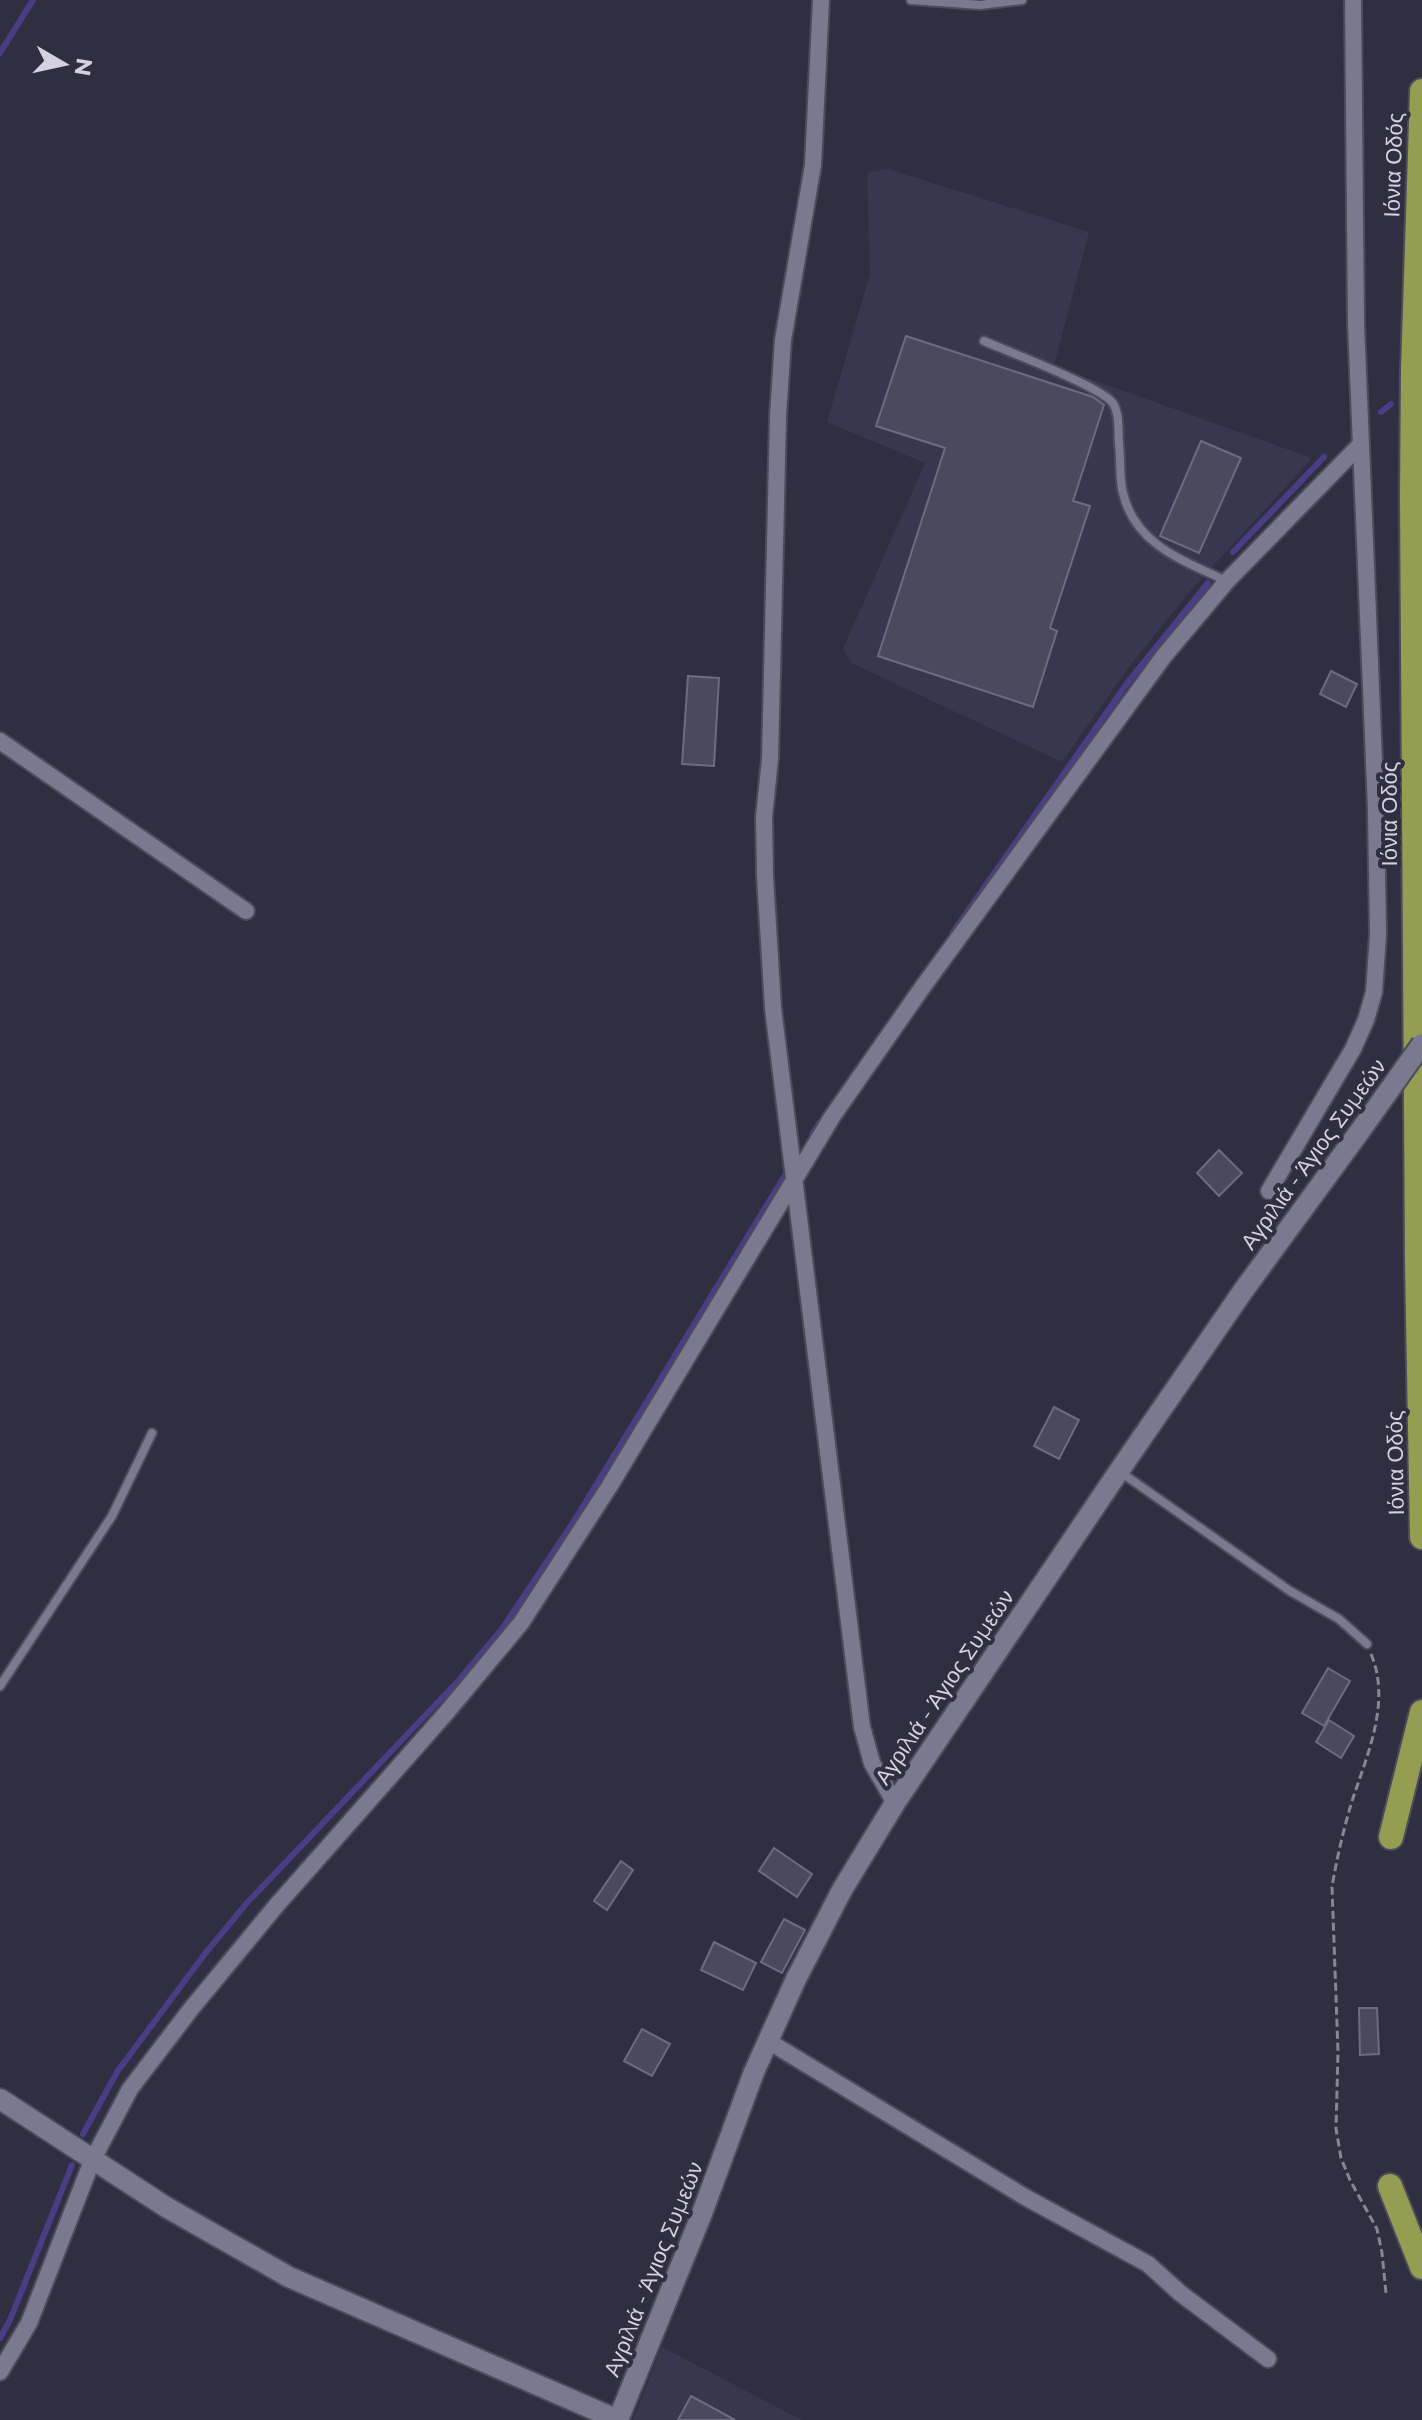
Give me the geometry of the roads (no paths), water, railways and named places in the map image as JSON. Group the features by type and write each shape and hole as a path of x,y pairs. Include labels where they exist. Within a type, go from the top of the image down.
{"highway":[{"name":"Ιόνια Οδός","path":"1422,91 1412,496 1422,1537"},
{"path":"1391,1837 1422,1712"},
{"path":"1390,2186 1422,2267"}],"main road":[{"name":"Αγριλιά - Άγιος Συμεών","path":"618,2420 768,2041 842,1890 895,1803 1119,1471 1243,1291 1422,1044"},
{"path":"0,2099 92,2161 204,2230 289,2277 618,2420"}],"street":[{"path":"821,0 813,165 783,340 774,510 770,759 764,817 765,890 773,1008 862,1727 872,1763 895,1803"},
{"path":"1269,1191 1353,1049 1374,992 1378,935 1377,840 1353,208 1353,0"},
{"path":"0,2372 29,2323 92,2161 130,2089 191,2009 521,1623 609,1487 832,1117 939,964 1164,656 1227,581 1361,444"},
{"path":"0,741 246,911"},
{"path":"768,2041 1025,2197 1148,2264 1180,2293 1268,2359"}],"lane":[{"path":"911,0 980,5 1022,0"},
{"path":"984,341 1072,379 1114,403 1122,493 1133,519 1149,540 1170,555 1227,581"},
{"path":"0,1686 112,1516 152,1433"},
{"path":"1119,1471 1290,1591 1339,1619 1367,1644"}],"waterway":[{"path":"0,53 33,0"},
{"path":"1381,412 1391,404"},
{"path":"1233,552 1324,457"},
{"path":"953,932 1128,682 1208,583"},
{"path":"812,1134 820,1122"},
{"path":"83,2134 117,2072 246,1904 459,1680 502,1629 574,1521 787,1172"},
{"path":"0,2338 72,2165"}]}
